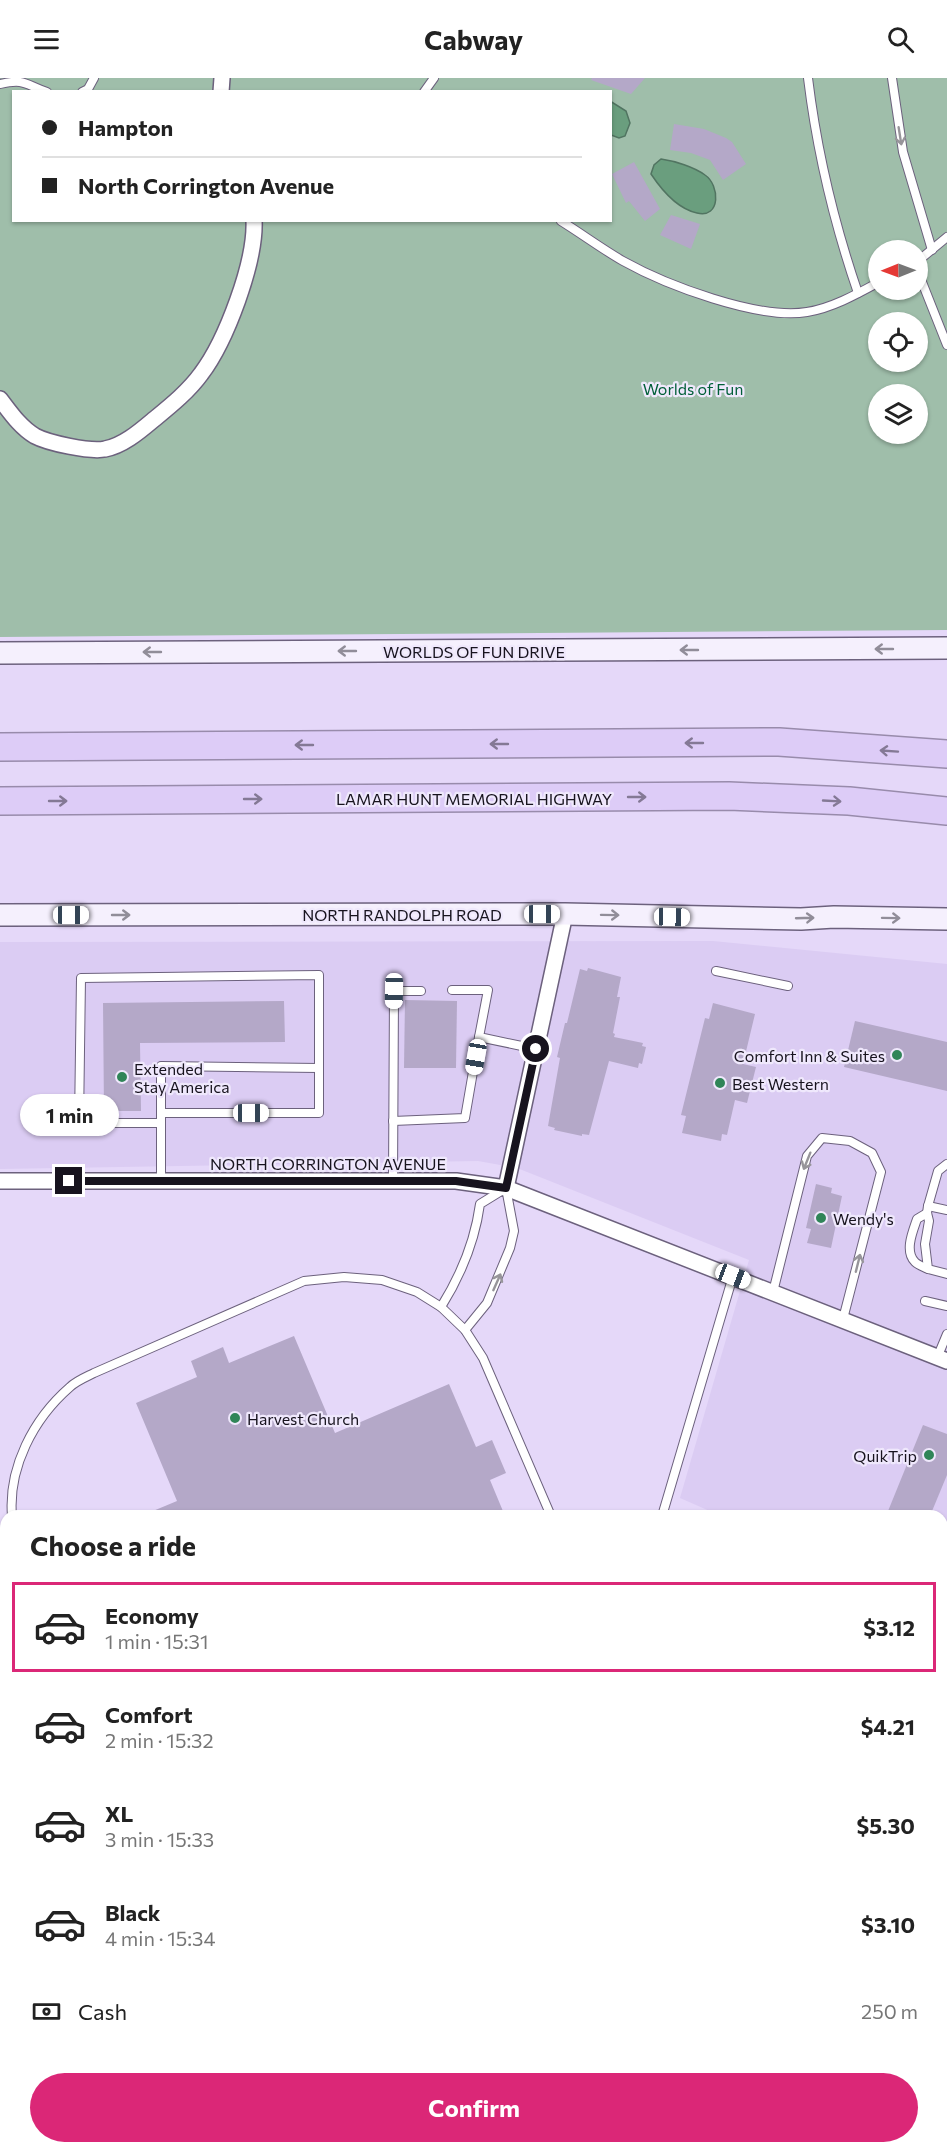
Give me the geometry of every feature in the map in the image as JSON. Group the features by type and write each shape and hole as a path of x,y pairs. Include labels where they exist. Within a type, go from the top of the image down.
{"highway":[{"path":"0,747 779,742 947,754"},
{"name":"LAMAR HUNT MEMORIAL HIGHWAY","path":"0,801 729,796 849,801 947,811"}],"main road":[{"name":"WORLDS OF FUN DRIVE","path":"0,653 946,649"},
{"name":"NORTH RANDOLPH ROAD","path":"0,915 565,914 801,919 834,917 947,919"}],"street":[{"path":"0,399 22,426 36,436 80,449 106,449 133,436 178,400 202,373 225,330 246,277 255,233 254,222"},
{"path":"506,1188 565,914"},
{"name":"NORTH CORRINGTON AVENUE","path":"0,1181 456,1181 506,1188 942,1359"}],"lane":[{"path":"807,78 818,148 839,236 858,293"},
{"path":"892,78 903,152 932,250"},
{"path":"0,84 14,80 26,81 43,90"},
{"path":"563,222 624,261 670,283 726,302 788,314 808,312 868,288"},
{"path":"928,253 947,237"},
{"path":"928,297 947,345"},
{"path":"716,971 788,986"},
{"path":"161,1113 319,1113 319,975 81,978 80,1123 161,1123"},
{"path":"393,1121 465,1118 488,990 452,990"},
{"path":"393,1181 394,991 421,991"},
{"path":"479,1037 536,1049"},
{"path":"161,1181 161,1066 319,1068"},
{"path":"773,1292 807,1156 822,1138 850,1141 872,1152 881,1172 843,1319"},
{"path":"928,1269 925,1244 929,1221 928,1210 938,1172 947,1164"},
{"path":"441,1307 467,1258 477,1225 480,1204 506,1188 514,1231 510,1248 487,1303 465,1330"},
{"path":"947,1210 928,1210 917,1218 910,1244 910,1253 915,1261 928,1269 947,1274"},
{"path":"664,1510 733,1276"},
{"path":"12,1510 16,1469 30,1435 49,1409 71,1386 94,1373 304,1281 344,1277 382,1280 417,1292 441,1307 465,1330 483,1358 548,1510"},
{"path":"925,1301 947,1306"},
{"path":"942,1359 947,1334"}],"shaded area":[{"path":"612,102 626,111 630,123 625,136 619,138 612,135"},
{"path":"661,159 690,167 701,172 710,180 716,200 710,211 705,214 690,211 665,192 651,174 654,165"},
{"path":"713,941 947,964 947,1510 707,1510 680,1498 749,1260 517,1168 478,1161 0,1169 0,942"}],"green space":[{"name":"Worlds of Fun","path":"0,78 947,78 947,630 0,637"}],"building":[{"path":"592,78 645,78 631,94 591,80"},
{"path":"674,124 704,129 726,138 732,142 746,164 723,180 710,160 691,153 670,150"},
{"path":"634,162 660,209 645,221 629,201 626,203 612,174"},
{"path":"671,215 700,224 691,249 660,235"},
{"path":"588,968 621,977 614,1037 643,1043 642,1046 646,1047 642,1064 639,1063 638,1068 609,1061 589,1135 582,1134 582,1136 554,1130 555,1128 548,1126 560,1058 557,1057 565,1023 567,1023 580,969 587,971"},
{"path":"405,1000 457,1001 456,1068 404,1068"},
{"name":"Extended Stay America","path":"284,1001 285,1042 140,1043 141,1111 104,1111 103,1003"},
{"name":"Best Western","path":"713,1003 755,1014 743,1064 756,1067 747,1103 735,1100 727,1135 722,1134 721,1141 682,1133 686,1116 681,1115 705,1018 709,1019"},
{"name":"Comfort Inn & Suites","path":"855,1021 947,1042 947,1091 844,1067"},
{"name":"Wendy's","path":"816,1184 832,1188 831,1193 842,1196 831,1248 807,1243 811,1229 806,1228"},
{"name":"Harvest Church","path":"294,1336 335,1433 449,1384 476,1447 492,1440 506,1473 490,1480 502,1510 155,1510 177,1501 136,1403 197,1377 191,1361 223,1347 229,1363"},
{"name":"QuikTrip","path":"923,1425 947,1434 947,1475 932,1510 888,1510"}],"place":[{"name":"Comfort Inn & Suites","path":"897,1055"},
{"name":"Extended Stay America","path":"122,1077"},
{"name":"Best Western","path":"720,1083"},
{"name":"Wendy's","path":"821,1218"},
{"name":"Harvest Church","path":"235,1418"},
{"name":"QuikTrip","path":"929,1455"}],"route":[{"path":"69,1181 456,1181 506,1188 536,1049"}]}
